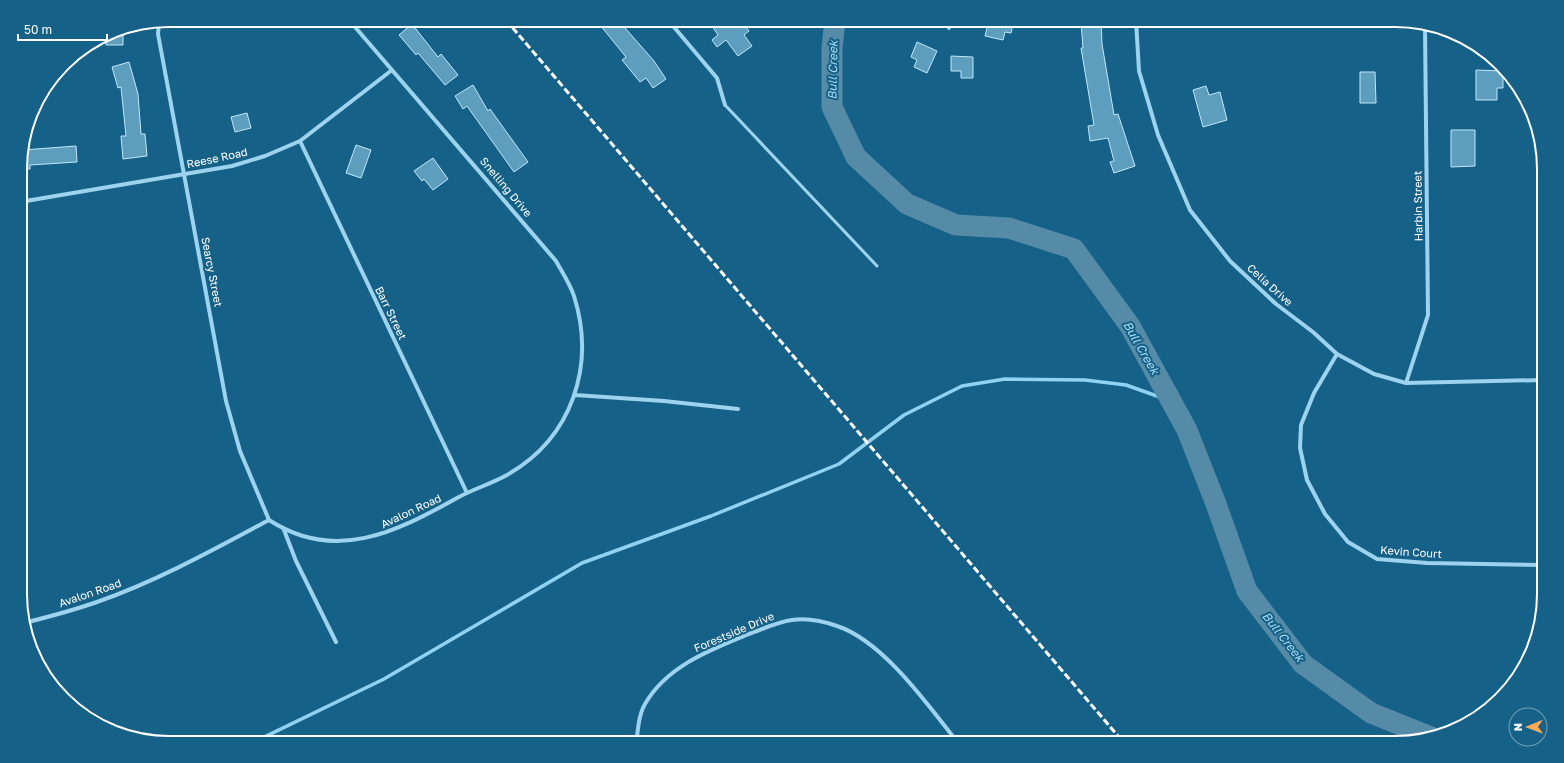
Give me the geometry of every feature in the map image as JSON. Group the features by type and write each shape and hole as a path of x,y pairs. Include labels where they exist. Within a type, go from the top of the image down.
{"street":[{"name":"Searcy Street","path":"159,27 158,34 170,103 186,174 226,401 240,451 269,520"},
{"name":"Snelling Drive","path":"355,27 556,261 573,294 582,337 581,365 575,395"},
{"path":"674,27 716,78 725,105"},
{"name":"Celia Drive","path":"1136,27 1139,70 1158,135 1190,210 1230,261 1276,304 1313,332 1337,354 1374,374 1406,382 1537,380"},
{"name":"Harbin Street","path":"1406,382 1428,315 1425,30"},
{"name":"Reese Road","path":"27,201 138,184 232,166 265,156 300,141 392,70"},
{"name":"Barr Street","path":"300,141 467,493"},
{"name":"Kevin Court","path":"1337,354 1314,393 1301,425 1300,448 1307,480 1325,514 1348,542 1377,559 1427,563 1537,565"},
{"path":"575,395 664,401 738,409"},
{"name":"Avalon Road","path":"30,621 97,602 129,589 198,557 269,520 284,530 302,537 328,542 357,540 380,536 507,475 537,452 554,434 564,420 575,395"},
{"path":"284,530 296,561 336,642"},
{"name":"Forestside Drive","path":"638,736 644,706 663,682 686,664 704,652 775,624 792,620 811,620 837,626 856,635 902,674 952,736"}],"lane":[{"path":"725,105 877,266"}],"building":[{"path":"408,27 414,27 438,57 441,54 458,75 445,85 418,53 416,55 399,35"},
{"path":"602,27 624,27 654,61 666,79 653,88 646,78 640,82 622,60 626,57"},
{"path":"713,27 746,27 749,31 744,35 752,46 738,56 726,40 717,47 712,40 718,35"},
{"path":"987,27 1012,27 1011,33 1005,32 1003,40 985,36"},
{"path":"1081,27 1101,27 1102,44 1114,115 1118,114 1135,166 1114,173 1110,162 1114,161 1108,138 1090,141 1088,126 1094,125 1081,48 1083,48"},
{"path":"123,35 123,45 106,45 106,42"},
{"path":"917,42 937,51 927,73 914,67 917,60 911,57"},
{"path":"951,56 973,57 973,78 961,78 961,71 951,71"},
{"path":"129,62 138,94 141,134 145,134 147,156 123,159 121,136 126,136 121,87 118,88 112,67"},
{"path":"1476,70 1497,71 1502,75 1503,88 1497,88 1497,100 1476,100"},
{"path":"1360,72 1375,72 1376,103 1360,103"},
{"path":"473,85 488,111 490,109 528,162 514,172 467,106 463,109 455,96"},
{"path":"1206,86 1209,95 1220,92 1227,120 1203,127 1193,90"},
{"path":"247,113 251,128 235,132 231,117"},
{"path":"1451,130 1475,130 1475,166 1451,167"},
{"path":"356,145 371,150 361,178 346,173"},
{"path":"76,146 77,162 30,165 30,169 27,169 28,150"},
{"path":"433,158 448,179 433,190 424,179 422,181 414,171"}],"waterway":[{"name":"Bull Creek","path":"834,27 832,48 832,107 856,157 907,204 956,225 1009,228 1074,249 1130,326 1187,430 1216,504 1247,591 1303,664 1371,713 1422,733"},
{"path":"266,736 384,679 582,563 711,516 839,464 904,415 962,386 1005,379 1085,380 1126,385 1171,401"}],"railway":[{"path":"512,27 1118,736"}]}
